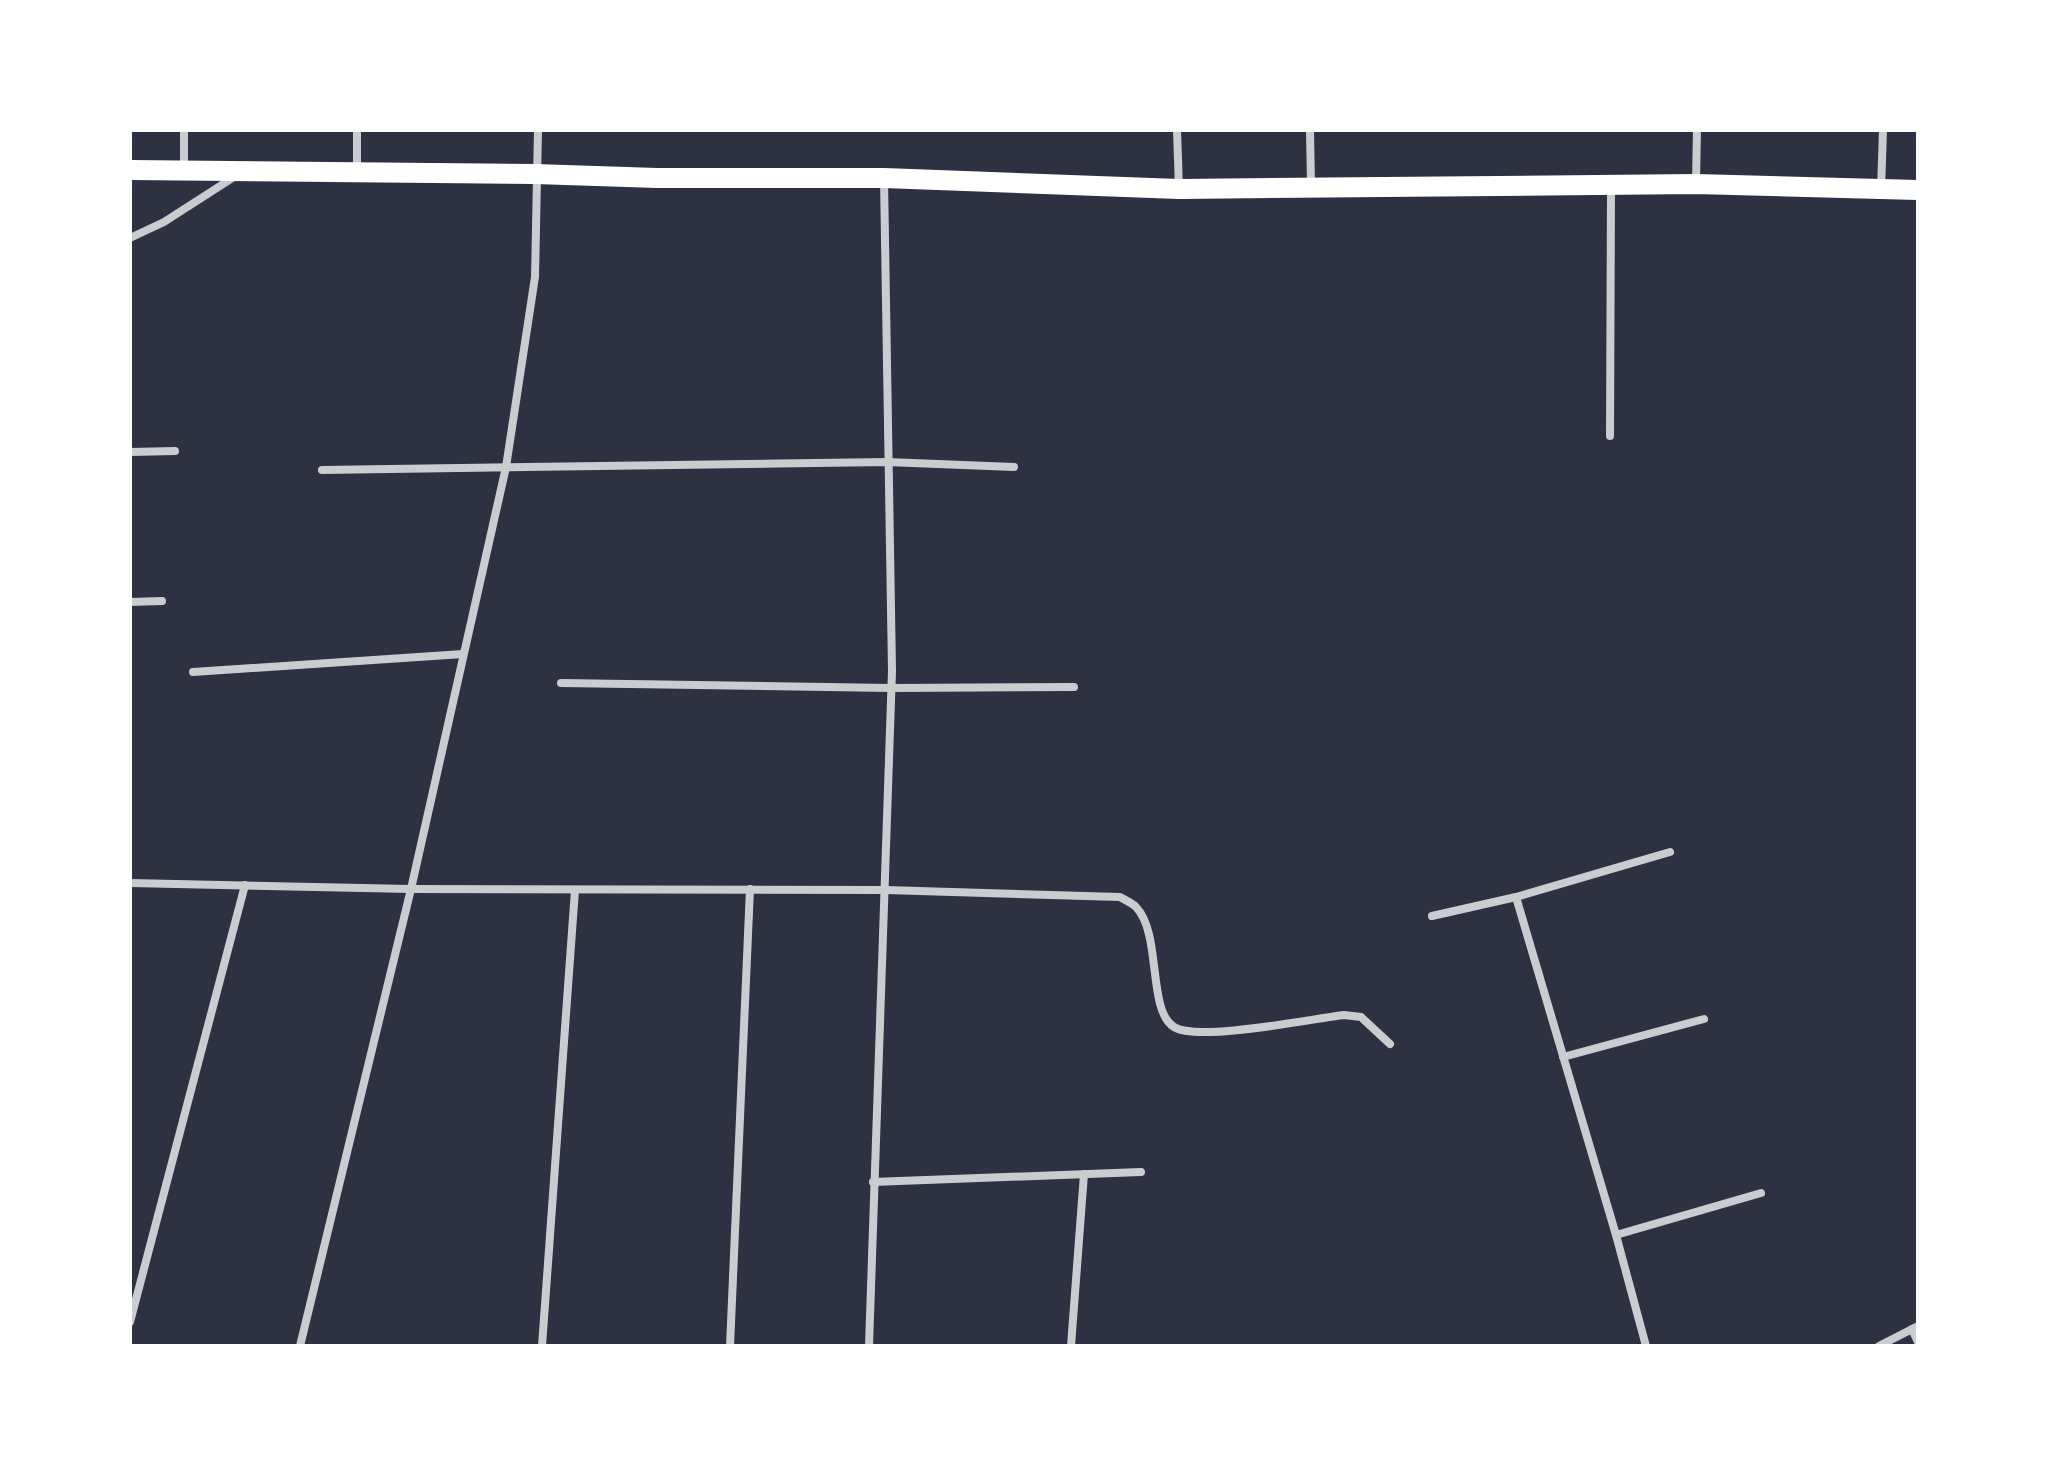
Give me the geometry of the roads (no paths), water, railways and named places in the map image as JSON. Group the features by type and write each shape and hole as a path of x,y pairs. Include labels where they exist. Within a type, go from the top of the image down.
{"main road":[{"path":"130,170 884,178 1179,189 1696,184 1918,190"}],"street":[{"path":"184,130 184,169"},
{"path":"357,130 357,172"},
{"path":"300,1346 411,889 506,467 535,277 538,130"},
{"path":"1177,130 1179,189"},
{"path":"1310,130 1311,188"},
{"path":"1696,184 1697,130"},
{"path":"1881,191 1883,130"},
{"path":"130,238 164,222 245,170"},
{"path":"869,1346 891,688 884,178"},
{"path":"1610,436 1611,187"},
{"path":"130,452 175,451"},
{"path":"322,470 887,462 1014,467"},
{"path":"130,602 162,601"},
{"path":"193,672 463,654"},
{"path":"561,683 891,688 1074,687"},
{"path":"1432,916 1516,897 1670,852"},
{"path":"130,883 411,889 886,890 1120,897 1136,907 1147,926 1162,1013 1173,1027 1187,1031 1222,1032 1344,1015 1361,1017 1390,1044"},
{"path":"130,1322 245,885"},
{"path":"730,1346 750,889"},
{"path":"542,1346 575,890"},
{"path":"1516,897 1646,1346"},
{"path":"1563,1057 1704,1019"},
{"path":"873,1182 1141,1172"},
{"path":"1071,1346 1084,1174"},
{"path":"1616,1235 1761,1193"},
{"path":"1879,1346 1915,1328 1918,1342"}]}
